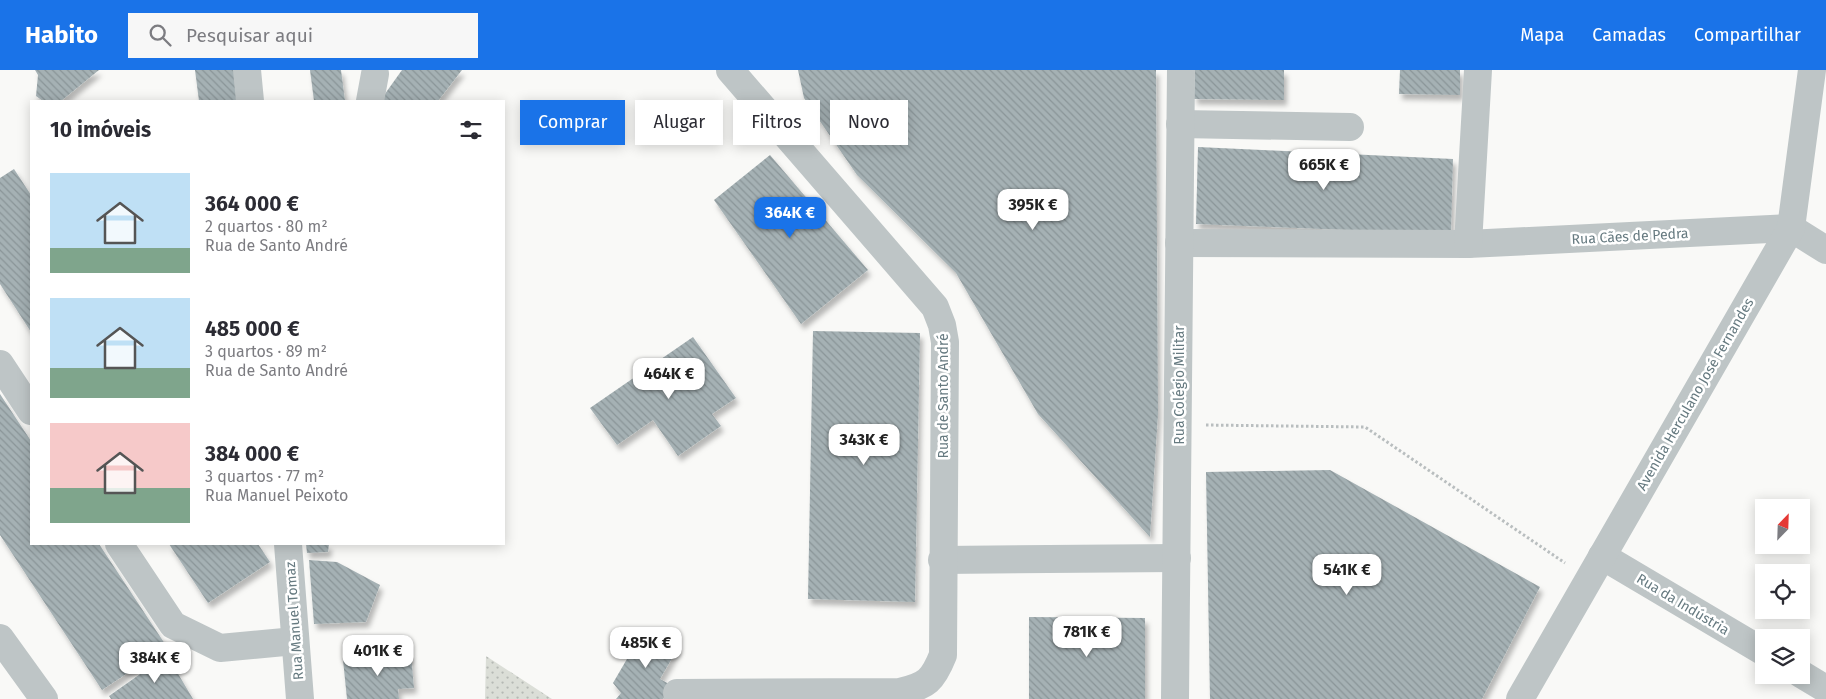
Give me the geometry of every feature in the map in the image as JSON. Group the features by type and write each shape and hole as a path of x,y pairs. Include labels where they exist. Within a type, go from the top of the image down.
{"street":[{"path":"247,70 250,100"},
{"name":"Rua de Santo André","path":"677,692 900,692 919,688 935,676 942,655 945,342 936,307 730,70"},
{"name":"Rua Colégio Militar","path":"1175,699 1181,70"},
{"path":"1468,244 1478,70"},
{"name":"Avenida Herculano José Fernandes","path":"1520,699 1791,228 1812,70"},
{"path":"370,100 375,74"},
{"path":"1180,124 1350,127"},
{"path":"1791,228 1826,250"},
{"name":"Rua Cães de Pedra","path":"1179,243 1468,244 1791,228"},
{"path":"0,364 30,409"},
{"path":"121,545 174,625 220,648 295,641"},
{"name":"Rua Manuel Tomaz","path":"288,545 300,699"},
{"path":"942,560 1177,558"},
{"name":"Rua da Indústria","path":"1595,567 1755,647"},
{"path":"0,638 44,699"},
{"path":"1810,679 1826,689"}],"path":[{"path":"1179,425 1365,427 1595,567"}],"shaded area":[{"path":"486,656 552,699 485,699"}],"building":[{"path":"35,70 99,70 62,100 42,100 36,96 38,75"},
{"path":"195,70 246,70 250,100 199,100"},
{"path":"310,70 341,70 345,100 314,100"},
{"path":"402,70 462,70 439,100 384,100 382,98"},
{"path":"798,70 1156,70 1158,414 1150,537 1038,414 956,273 857,175 836,145 908,145 908,100 830,100 830,136 820,121 820,100 805,100"},
{"path":"1195,70 1284,70 1284,100 1194,99"},
{"path":"1400,70 1460,70 1460,95 1399,94"},
{"path":"1198,147 1453,159 1451,234 1196,224"},
{"path":"770,155 868,270 801,324 714,200"},
{"path":"14,169 30,193 30,330 0,284 0,178"},
{"path":"813,331 920,333 915,602 808,599"},
{"path":"693,337 736,398 712,414 721,426 678,456 653,420 617,445 590,408"},
{"path":"0,394 30,439 30,545 100,545 167,647 102,690 0,535"},
{"path":"1330,470 1540,587 1482,699 1210,699 1206,472"},
{"path":"170,545 259,545 270,562 208,603"},
{"path":"306,545 329,545 328,552 307,553"},
{"path":"309,560 337,562 380,585 366,622 314,624"},
{"path":"1029,617 1145,618 1145,699 1029,699"},
{"path":"645,628 678,648 660,679 671,685 663,699 616,699 621,693 613,683"},
{"path":"411,654 414,688 398,689 399,699 347,699 343,660"},
{"path":"167,655 193,699 111,699 109,696"}]}
